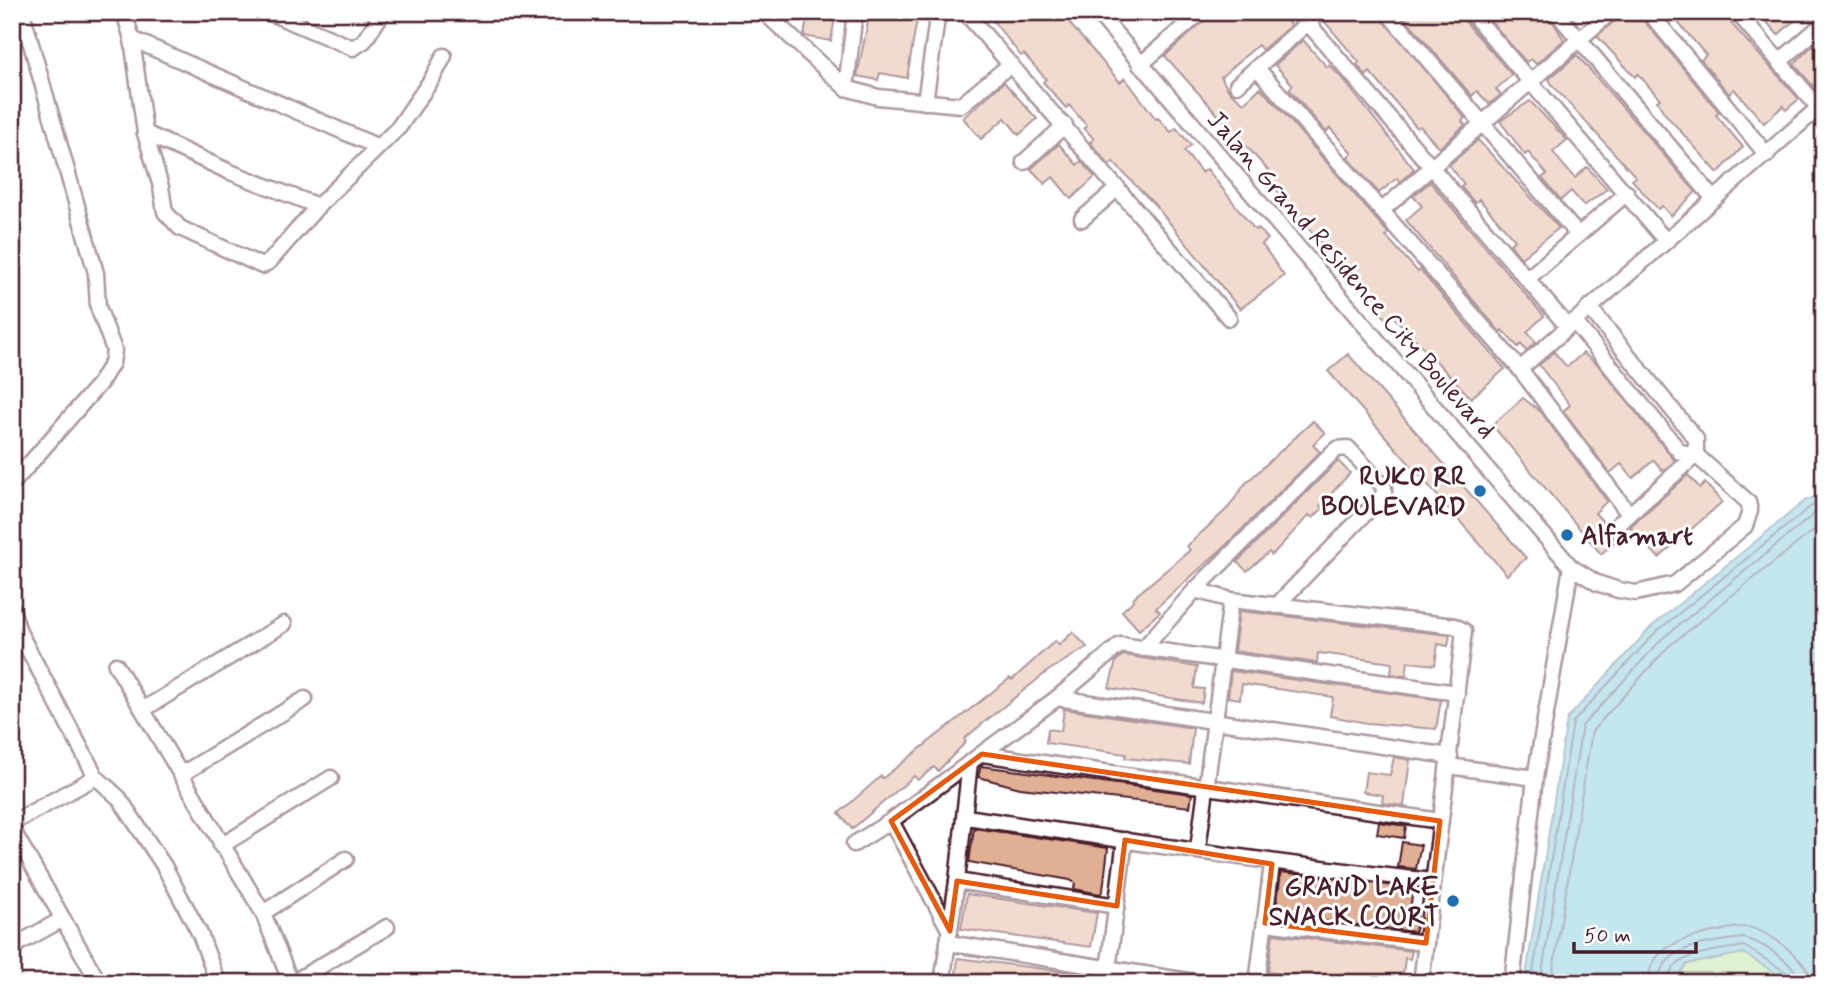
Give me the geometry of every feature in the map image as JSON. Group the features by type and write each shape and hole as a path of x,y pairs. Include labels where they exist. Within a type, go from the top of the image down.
{"street":[{"path":"12,484 100,383 112,363 114,350 98,307 96,273 22,12"},
{"path":"124,12 132,39 145,133 161,187 165,212 180,228 262,266 270,261 376,146 399,127 432,79 444,56"},
{"path":"268,12 291,16 353,48 364,41 383,12"},
{"path":"846,89 855,12"},
{"path":"925,102 938,12"},
{"path":"965,12 1229,318"},
{"name":"Jalan Grand Residence City Boulevard","path":"1097,12 1571,567 1597,583 1627,591 1660,589 1675,584 1745,526 1750,511 1742,494 1696,455"},
{"path":"1140,65 1201,12"},
{"path":"1237,85 1320,12"},
{"path":"1387,12 1578,235"},
{"path":"1471,12 1666,241"},
{"path":"1556,12 1714,199"},
{"path":"1381,211 1611,12"},
{"path":"1648,12 1767,155"},
{"path":"1520,369 1822,108 1737,12"},
{"path":"770,15 846,89 878,97 961,105 1011,64"},
{"path":"1308,23 1527,279 1571,324 1680,452 1696,455"},
{"path":"1779,62 1824,23"},
{"path":"132,39 376,146"},
{"path":"1257,68 1520,369 1629,514"},
{"path":"1024,162 1065,125"},
{"path":"145,133 230,172 318,206"},
{"path":"1082,219 1118,188"},
{"path":"1527,279 1627,193"},
{"path":"1589,307 1696,439 1696,455 1613,529"},
{"path":"1143,649 1195,590 1332,453 1337,449 1348,448 1384,486 1384,494 1276,606"},
{"path":"1512,983 1535,778 1571,567"},
{"path":"1195,590 1231,600 1460,627 1465,637 1421,983"},
{"path":"1198,849 1231,600"},
{"path":"12,609 19,632 96,777 119,798 164,866 200,934 218,983"},
{"path":"144,709 284,624"},
{"path":"854,844 891,821 1057,698 1120,645 1224,662 1457,693"},
{"path":"116,665 263,914 292,983 387,927"},
{"path":"1057,698 1449,761 1535,778"},
{"path":"182,774 305,699"},
{"path":"976,758 1440,821"},
{"path":"942,983 976,758"},
{"path":"12,823 96,777"},
{"path":"221,846 331,778"},
{"path":"965,817 1198,849 1272,864 1433,881"},
{"path":"891,821 949,937"},
{"path":"12,828 19,856 63,919 96,982"},
{"path":"1108,970 1125,841"},
{"path":"263,914 346,859"},
{"path":"1257,983 1272,864"},
{"path":"957,881 1116,906"},
{"path":"12,947 63,919"},
{"path":"1265,923 1426,943"},
{"path":"949,937 1108,970 1201,983"}],"highlighted area":[{"path":"982,754 1440,821 1426,943 1265,923 1272,864 1125,840 1117,906 957,881 950,931 891,821"}],"green space":[{"path":"1744,953 1790,983 1672,983 1687,964"}],"water":[{"path":"1824,494 1824,983 1790,983 1744,953 1687,964 1672,983 1529,983 1526,975 1567,719 1651,627 1806,500"}],"building":[{"path":"808,12 836,12 831,41 804,36"},
{"path":"870,12 918,13 907,78 880,73 878,80 857,76"},
{"path":"986,12 1083,12 1070,24 1120,82 1125,78 1156,119 1171,132 1176,128 1191,145 1184,151 1202,173 1207,169 1255,230 1258,228 1268,239 1262,244 1284,276 1240,309 1155,205 1113,162 1109,165 1090,142 1094,139 1084,128 1087,126 1069,105 1066,108 1043,82 1046,79 1024,54 1021,56"},
{"path":"1213,12 1295,12 1286,20 1291,25 1262,50 1258,45 1221,77 1229,91 1244,103 1260,88 1274,102 1389,234 1386,236 1418,272 1420,270 1505,369 1471,398 1391,314 1386,319 1378,309 1383,305 1344,262 1340,265 1328,252 1269,181 1274,177 1165,56"},
{"path":"1329,12 1378,12 1465,118 1462,121 1465,125 1439,148 1420,126 1417,128 1370,72 1366,76 1357,65 1359,62 1324,21"},
{"path":"1400,12 1457,12 1512,75 1496,89 1501,95 1489,104 1477,91 1472,96"},
{"path":"1492,12 1547,12 1564,40 1536,64 1531,59 1526,62 1487,17"},
{"path":"1620,12 1633,12 1641,17 1719,112 1716,115 1743,147 1718,173 1665,114 1657,101 1660,99 1638,74 1635,77 1597,36 1617,19"},
{"path":"1669,12 1721,12 1799,99 1786,110 1783,106 1764,123 1734,89 1729,94 1701,60 1706,55"},
{"path":"1758,12 1804,12 1778,35"},
{"path":"1303,40 1327,67 1329,65 1342,78 1414,169 1400,182 1397,178 1379,193 1347,157 1352,153 1330,128 1326,132 1289,89 1293,85 1275,65"},
{"path":"1813,45 1824,57 1824,92 1817,83 1813,86 1794,64"},
{"path":"1577,55 1696,192 1671,216 1662,206 1658,209 1632,180 1636,177 1552,85 1549,79"},
{"path":"1004,82 1037,119 1019,135 1005,118 981,139 963,118"},
{"path":"1530,101 1567,140 1553,152 1564,166 1575,178 1587,167 1607,189 1584,206 1571,191 1561,200 1542,178 1547,174 1528,152 1525,155 1500,121"},
{"path":"1478,140 1559,228 1521,258 1510,244 1515,240 1479,199 1475,203 1461,187 1464,184 1449,165"},
{"path":"1059,144 1077,165 1081,161 1095,177 1071,199 1053,177 1045,184 1031,169"},
{"path":"1430,182 1544,316 1527,332 1536,342 1526,351 1521,344 1518,347 1502,330 1500,332 1406,220 1422,206 1413,196"},
{"path":"1554,352 1567,367 1583,353 1598,365 1675,461 1663,471 1654,460 1633,478 1621,464 1610,473 1563,411 1570,405 1539,365"},
{"path":"1348,354 1526,558 1507,575 1328,371"},
{"path":"1523,398 1541,412 1607,501 1595,513 1605,524 1605,535 1618,539 1601,554 1492,425"},
{"path":"1313,421 1325,433 1313,445 1320,452 1223,548 1156,608 1160,612 1139,630 1122,611 1133,598 1190,550 1187,546 1228,508 1245,484"},
{"path":"1338,461 1350,473 1320,506 1323,508 1313,518 1309,515 1272,555 1269,552 1247,571 1237,562"},
{"path":"1688,475 1700,488 1705,483 1722,502 1659,558 1630,527"},
{"path":"1239,611 1450,635 1448,646 1438,644 1435,665 1408,662 1406,676 1391,674 1392,663 1318,653 1317,663 1234,651"},
{"path":"1073,632 1087,647 1048,671 964,739 966,742 938,771 934,767 918,780 914,776 852,829 839,813 881,776 883,778 1010,678 1012,680 1055,641 1059,645"},
{"path":"1123,655 1197,667 1194,688 1204,689 1202,703 1109,688 1116,661"},
{"path":"1231,671 1441,700 1436,729 1367,723 1330,716 1333,697 1242,684 1240,699 1228,697"},
{"path":"1064,709 1193,728 1189,764 1125,758 1126,754 1046,743 1048,729 1061,731"},
{"path":"1394,757 1410,760 1404,806 1382,803 1383,795 1363,792 1366,772 1390,775"},
{"path":"981,766 1192,794 1190,807 1020,788 978,777"},
{"path":"1379,822 1406,826 1404,838 1377,834"},
{"path":"974,828 1108,848 1103,890 1100,894 1074,889 1075,883 1070,880 969,862"},
{"path":"1402,842 1421,845 1416,869 1398,867"},
{"path":"1281,872 1413,888 1410,911 1418,912 1415,932 1275,915"},
{"path":"967,894 1097,913 1091,947 961,929"},
{"path":"1273,934 1412,951 1410,959 1405,958 1402,983 1351,983 1313,974 1313,977 1293,976 1268,972"},
{"path":"958,958 1091,975 1091,983 955,983"}],"place":[{"name":"RUKO RR BOULEVARD","path":"1480,491"},
{"name":"Alfamart","path":"1567,535"},
{"name":"GRAND LAKE SNACK COURT","path":"1453,901"}]}
